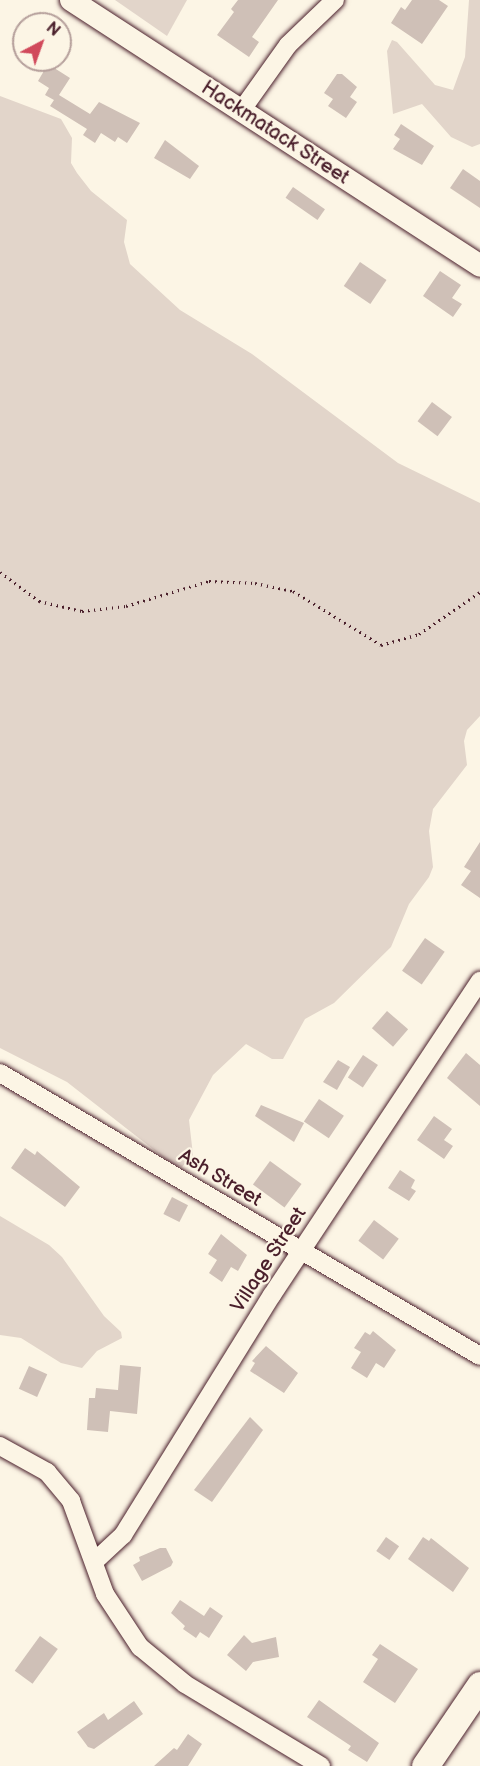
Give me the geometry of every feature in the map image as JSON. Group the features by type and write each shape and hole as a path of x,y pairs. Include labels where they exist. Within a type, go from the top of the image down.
{"main road":[{"path":"425,1766 480,1685"}],"street":[{"name":"Hackmatack Street","path":"71,0 480,266"},
{"path":"241,111 288,45 335,0"},
{"name":"Village Street","path":"94,1562 123,1535 301,1253 480,981"},
{"name":"Ash Street","path":"0,1073 301,1253 480,1356"},
{"path":"0,1446 47,1473 71,1501 105,1594 140,1647 184,1684 321,1766"}],"path":[{"path":"0,572 39,601 82,611 126,606 209,581 255,583 293,591 381,645 419,634 480,591"}],"shaded area":[{"path":"115,0 187,0 167,36"},
{"path":"469,0 480,0 480,144 472,147 451,137 422,104 393,114 387,51 392,40 397,42 435,85 453,90 465,57"},
{"path":"0,96 61,119 72,138 71,163 77,173 91,191 127,220 124,242 130,264 180,310 252,354 398,463 480,503 480,716 467,730 464,741 467,765 433,809 429,831 433,867 429,877 409,904 391,947 334,1003 305,1019 283,1059 272,1059 246,1044 213,1075 189,1120 193,1155 182,1167 172,1164 67,1082 0,1048"},
{"path":"0,1216 49,1245 62,1257 104,1316 121,1332 122,1338 97,1351 82,1368 61,1363 21,1338 0,1335"}],"building":[{"path":"238,0 278,0 252,37 259,42 249,57 217,35 234,12 231,9"},
{"path":"412,0 439,0 448,6 422,44 391,23 401,7 405,10"},
{"path":"43,72 61,72 70,78 59,95 90,114 99,102 140,123 127,143 118,137 115,142 101,133 95,143 83,135 87,129 50,106 54,100 45,95 49,88 38,81"},
{"path":"337,74 342,74 357,87 350,97 357,102 346,118 328,106 333,99 324,93"},
{"path":"401,124 434,146 422,165 393,149 400,139 394,135"},
{"path":"165,140 199,166 190,179 154,158"},
{"path":"463,169 480,181 480,208 450,188"},
{"path":"293,187 325,209 317,220 286,198"},
{"path":"360,262 387,280 370,304 344,286"},
{"path":"440,271 461,285 452,298 462,304 453,317 423,296"},
{"path":"432,402 452,417 438,436 418,421"},
{"path":"480,842 480,898 461,885 471,871 464,867"},
{"path":"425,938 445,952 422,985 402,971"},
{"path":"387,1011 408,1029 393,1047 372,1028"},
{"path":"466,1053 480,1065 480,1106 447,1078"},
{"path":"363,1055 378,1065 363,1087 348,1077"},
{"path":"338,1060 350,1067 337,1090 323,1082"},
{"path":"319,1099 344,1116 329,1138 304,1121"},
{"path":"261,1105 304,1123 294,1142 255,1116"},
{"path":"434,1116 452,1129 444,1140 453,1146 444,1159 417,1140"},
{"path":"25,1148 35,1155 37,1151 80,1187 65,1207 11,1168"},
{"path":"270,1161 302,1184 285,1207 253,1184"},
{"path":"400,1170 415,1180 411,1188 416,1191 409,1201 388,1188"},
{"path":"172,1197 188,1205 179,1222 163,1214"},
{"path":"374,1220 399,1239 383,1259 358,1241"},
{"path":"221,1234 247,1255 238,1271 231,1267 222,1282 209,1273 217,1260 208,1254"},
{"path":"373,1331 396,1350 384,1368 376,1363 367,1378 351,1368 361,1352 354,1348 365,1332 370,1335"},
{"path":"266,1346 298,1373 284,1393 250,1371 255,1363 252,1361"},
{"path":"120,1365 141,1367 137,1414 110,1411 108,1432 87,1430 89,1398 95,1398 96,1388 118,1390"},
{"path":"29,1366 47,1374 37,1397 19,1389"},
{"path":"250,1417 263,1430 212,1502 194,1490"},
{"path":"386,1537 399,1546 389,1560 376,1551"},
{"path":"423,1537 429,1541 431,1538 469,1568 453,1592 408,1559"},
{"path":"160,1548 166,1548 173,1562 171,1566 142,1581 133,1565 140,1561 139,1557"},
{"path":"180,1600 204,1616 210,1607 223,1616 209,1638 200,1632 196,1638 183,1629 185,1626 171,1613"},
{"path":"244,1635 252,1643 276,1637 279,1657 253,1662 246,1671 227,1655"},
{"path":"40,1636 58,1649 33,1684 15,1671"},
{"path":"380,1644 418,1669 395,1703 363,1682 378,1659 372,1655"},
{"path":"319,1700 379,1743 367,1762 348,1750 351,1746 307,1717"},
{"path":"134,1701 143,1714 94,1749 88,1747 77,1732 104,1713 108,1720"},
{"path":"188,1734 202,1744 188,1766 154,1766 174,1748 177,1750"}]}
